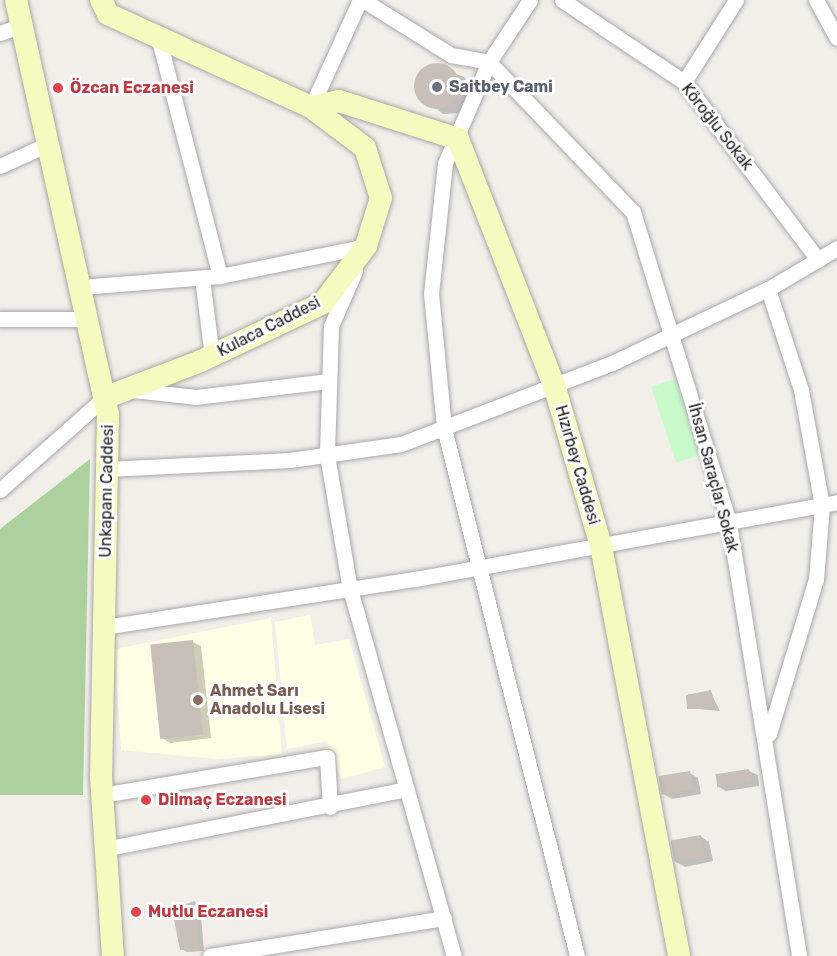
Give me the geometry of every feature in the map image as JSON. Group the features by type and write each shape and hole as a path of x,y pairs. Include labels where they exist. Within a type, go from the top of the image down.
{"main road":[{"name":"Unkapanı Caddesi","path":"16,0 105,398 107,469 102,795 113,956"},
{"name":"Kulaca Caddesi","path":"101,0 108,14 311,107 365,147 381,198 366,246 323,303 212,356 105,398"},
{"path":"311,107 339,101 458,139"},
{"name":"Hızırbey Caddesi","path":"458,139 554,385 601,546 679,956"}],"street":[{"path":"311,107 362,0 451,55 489,63"},
{"path":"530,0 489,63 458,139 445,163 431,293 444,428 482,567 577,956"},
{"name":"Köroğlu Sokak","path":"562,0 684,82 818,260"},
{"path":"684,82 736,0"},
{"path":"816,0 837,38"},
{"path":"0,33 22,25"},
{"path":"158,37 220,276"},
{"name":"İhsan Saraçlar Sokak","path":"489,63 633,212 729,523 767,740 799,956"},
{"path":"0,166 48,144"},
{"path":"80,287 220,276 366,246"},
{"path":"366,246 331,326 327,455 350,589 454,956"},
{"path":"107,469 327,455 401,444 554,385 672,334 768,289 837,248"},
{"path":"201,278 212,356"},
{"path":"767,740 816,579 830,504 801,390 768,289"},
{"path":"0,319 87,319"},
{"path":"128,389 196,397 329,381"},
{"path":"0,490 105,398"},
{"path":"104,627 482,567 830,504"},
{"path":"102,795 327,757 330,807"},
{"path":"104,849 330,807 406,789"},
{"path":"210,956 444,918"}],"shaded area":[{"path":"310,615 315,645 349,639 385,767 341,779 327,741 287,749 275,622"},
{"name":"Ahmet Sarı Anadolu Lisesi","path":"271,618 282,754 218,759 121,750 115,649"}],"green space":[{"path":"675,379 700,455 676,463 651,387"},
{"path":"90,459 83,795 0,795 0,529"}],"building":[{"name":"Saitbey Cami","path":"437,63 453,70 460,86 453,102 437,109 421,102 414,86 421,70"},
{"path":"193,640 203,734 160,739 150,644"},
{"path":"711,690 716,709 687,709 686,695"},
{"path":"749,769 751,782 717,787 715,774"},
{"path":"690,771 693,790 661,795 658,776"},
{"path":"701,835 705,857 674,862 670,840"},
{"path":"195,901 200,949 180,950 172,909"}],"place":[{"name":"Saitbey Cami","path":"437,87"},
{"name":"Özcan Eczanesi","path":"58,88"},
{"name":"Ahmet Sarı Anadolu Lisesi","path":"198,700"},
{"name":"Dilmaç Eczanesi","path":"146,800"},
{"name":"Mutlu Eczanesi","path":"136,912"}]}
